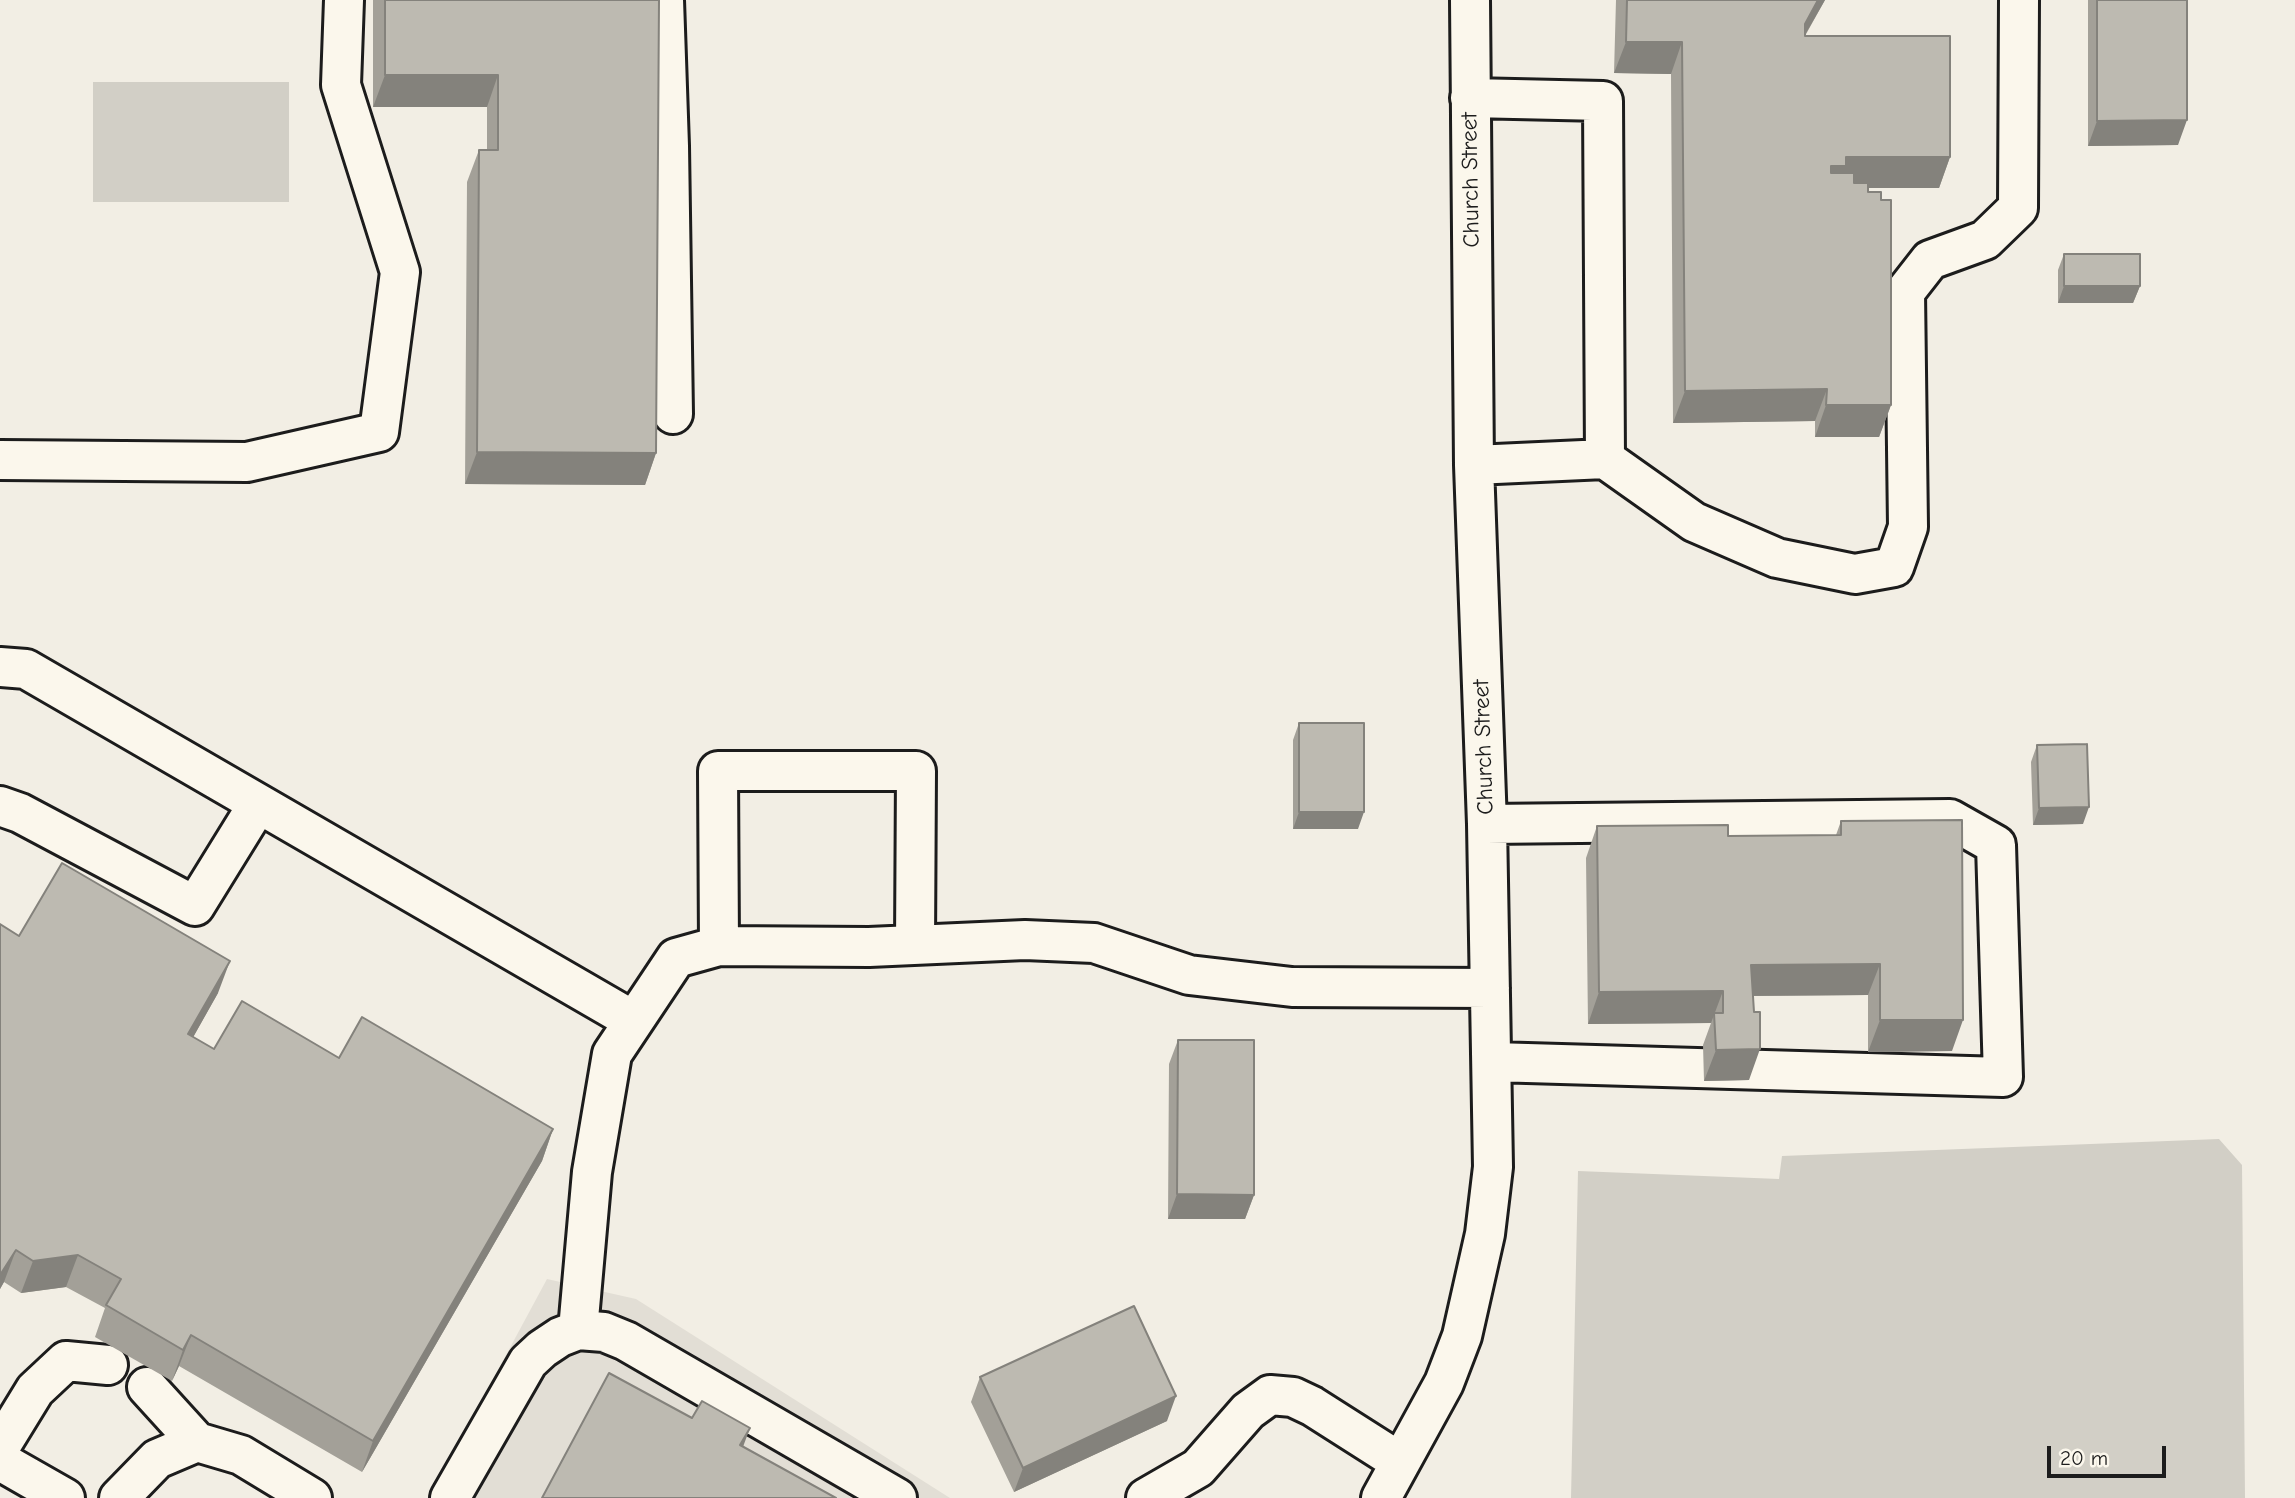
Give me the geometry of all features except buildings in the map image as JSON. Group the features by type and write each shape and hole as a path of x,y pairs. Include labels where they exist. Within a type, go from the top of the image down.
{"street":[{"path":"0,460 247,462 379,432 400,272 341,85 344,0"},
{"path":"664,0 673,414"},
{"name":"Church Street","path":"1363,1498 1391,1478 1444,1383 1462,1336 1474,1287 1485,1234 1493,1167 1487,824 1474,465 1469,0"},
{"path":"1474,465 1605,459 1694,522 1777,558 1855,574 1894,566 1908,527 1905,292 1930,260 1985,240 2018,208 2018,0"},
{"path":"1471,98 1603,100 1605,459"},
{"path":"0,667 26,669 634,1021"},
{"path":"719,946 718,771 916,771 915,945"},
{"path":"0,806 20,813 195,906 258,804"},
{"path":"1487,824 1950,819 1996,845 2003,1077 1493,1062"},
{"path":"578,1330 592,1172 612,1054 676,958 719,946 915,945 1025,940 1094,943 1189,975 1279,986 1490,988"},
{"path":"450,1498 528,1362 542,1349 578,1330 604,1332 626,1341 897,1498"},
{"path":"0,1447 35,1390 66,1361 108,1365"},
{"path":"147,1387 197,1442 241,1455 308,1493 312,1498"},
{"path":"1146,1498 1198,1468 1248,1411 1270,1395 1293,1397 1312,1406 1391,1478"},
{"path":"118,1498 157,1459 197,1442"},
{"path":"0,1461 65,1498"}],"shaded area":[{"path":"93,82 289,82 289,202 93,202"},
{"path":"2219,1139 2242,1165 2245,1498 1571,1498 1578,1171 1779,1179 1782,1156"},
{"path":"547,1279 636,1299 950,1498 429,1498"}]}
